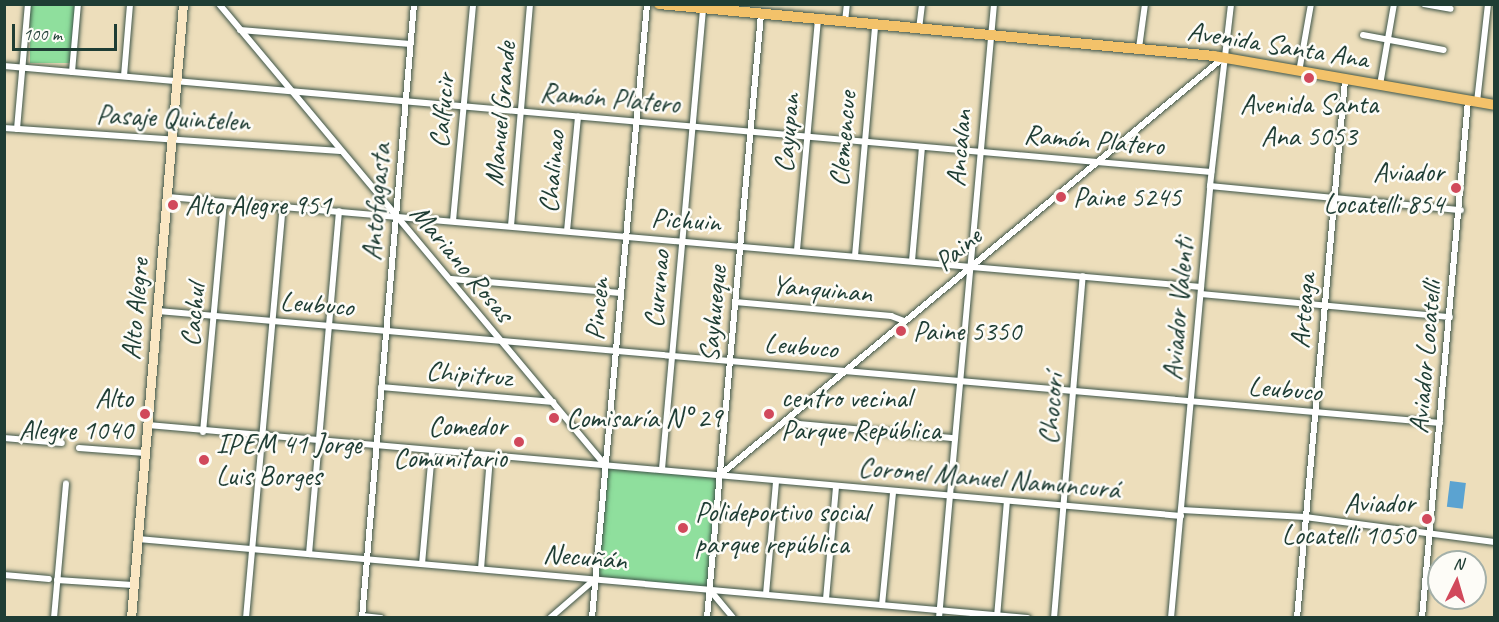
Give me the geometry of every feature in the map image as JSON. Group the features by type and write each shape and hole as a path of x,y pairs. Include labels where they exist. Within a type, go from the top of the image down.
{"main road":[{"name":"Alto Alegre","path":"131,618 183,4"},
{"name":"Avenida Santa Ana","path":"659,4 761,14 775,10 818,20 845,23 1223,57 1494,105"}],"street":[{"path":"17,129 28,4"},
{"path":"72,72 78,4"},
{"path":"124,76 130,4"},
{"name":"Mariano Rosas","path":"219,4 290,92 451,279 605,465"},
{"name":"Antofagasta","path":"362,617 414,4"},
{"name":"Calfucir","path":"453,221 473,4"},
{"name":"Manuel Grande","path":"511,226 531,4"},
{"name":"Pincen","path":"592,618 647,4"},
{"path":"845,23 847,4"},
{"path":"920,29 922,4"},
{"name":"Ancalan","path":"939,618 979,151 994,4"},
{"path":"1139,48 1145,4"},
{"name":"Aviador Valenti","path":"1172,618 1211,172 1231,4"},
{"path":"1299,72 1311,4"},
{"path":"1380,85 1394,4"},
{"path":"1424,4 1451,9"},
{"name":"Aviador Locatelli","path":"1422,618 1472,102 1486,38 1488,4"},
{"name":"Curunao","path":"662,469 703,7"},
{"name":"Sayhueque","path":"707,618 761,14"},
{"name":"Cayupan","path":"797,250 818,20"},
{"name":"Clemencue","path":"855,256 875,26"},
{"path":"240,30 410,44"},
{"path":"1363,35 1444,50"},
{"path":"1486,38 1494,40"},
{"name":"Paine","path":"721,474 1094,161 1223,57"},
{"name":"Ramón Platero","path":"4,66 1211,172"},
{"name":"Arteaga","path":"1297,618 1345,80"},
{"name":"Chalinao","path":"567,231 578,117"},
{"name":"Pasaje Quintelen","path":"4,128 340,151"},
{"path":"912,261 922,147"},
{"path":"1210,186 1461,210"},
{"name":"Pichuin","path":"168,197 1083,276 1325,306 1450,316"},
{"name":"Cachul","path":"203,432 224,202"},
{"path":"246,618 283,207"},
{"path":"309,554 339,211"},
{"name":"Chocorí","path":"1054,618 1083,276"},
{"path":"451,279 620,293"},
{"name":"Yanquinan","path":"735,302 891,316 904,321"},
{"name":"Leubuco","path":"158,311 1440,423"},
{"name":"Chipitruz","path":"381,387 553,402"},
{"path":"789,418 799,424 954,438"},
{"name":"Coronel Manuel Namuncurá","path":"148,425 203,432 721,474 893,492 1182,513 1305,517 1429,531 1494,542"},
{"path":"4,438 62,443"},
{"path":"79,448 145,453"},
{"path":"422,564 432,451"},
{"path":"481,569 490,456"},
{"path":"766,594 776,481"},
{"path":"54,618 66,484"},
{"path":"826,599 836,486"},
{"path":"882,605 893,492"},
{"path":"997,616 1007,501"},
{"name":"Necuñán","path":"138,539 1028,618"},
{"path":"4,575 49,579"},
{"path":"550,618 595,579"},
{"path":"57,580 133,585"},
{"path":"709,589 733,618"},
{"path":"362,617 381,618"}],"green space":[{"path":"30,5 76,5 76,63 30,63"},
{"path":"605,465 721,473 713,587 597,579"}],"water":[{"path":"1450,481 1466,483 1463,509 1447,507"}],"place":[{"name":"Avenida Santa Ana 5053","path":"1309,78"},
{"name":"Aviador Locatelli 854","path":"1456,188"},
{"name":"Paine 5245","path":"1061,197"},
{"name":"Alto Alegre 951","path":"173,205"},
{"name":"Paine 5350","path":"901,331"},
{"name":"Alto Alegre 1040","path":"145,414"},
{"name":"centro vecinal Parque República","path":"769,414"},
{"name":"Comisaría N° 29","path":"554,418"},
{"name":"Comedor Comunitario","path":"519,442"},
{"name":"IPEM 41 Jorge Luis Borges","path":"204,460"},
{"name":"Aviador Locatelli 1050","path":"1427,519"},
{"name":"Polideportivo social parque república","path":"683,528"}]}
